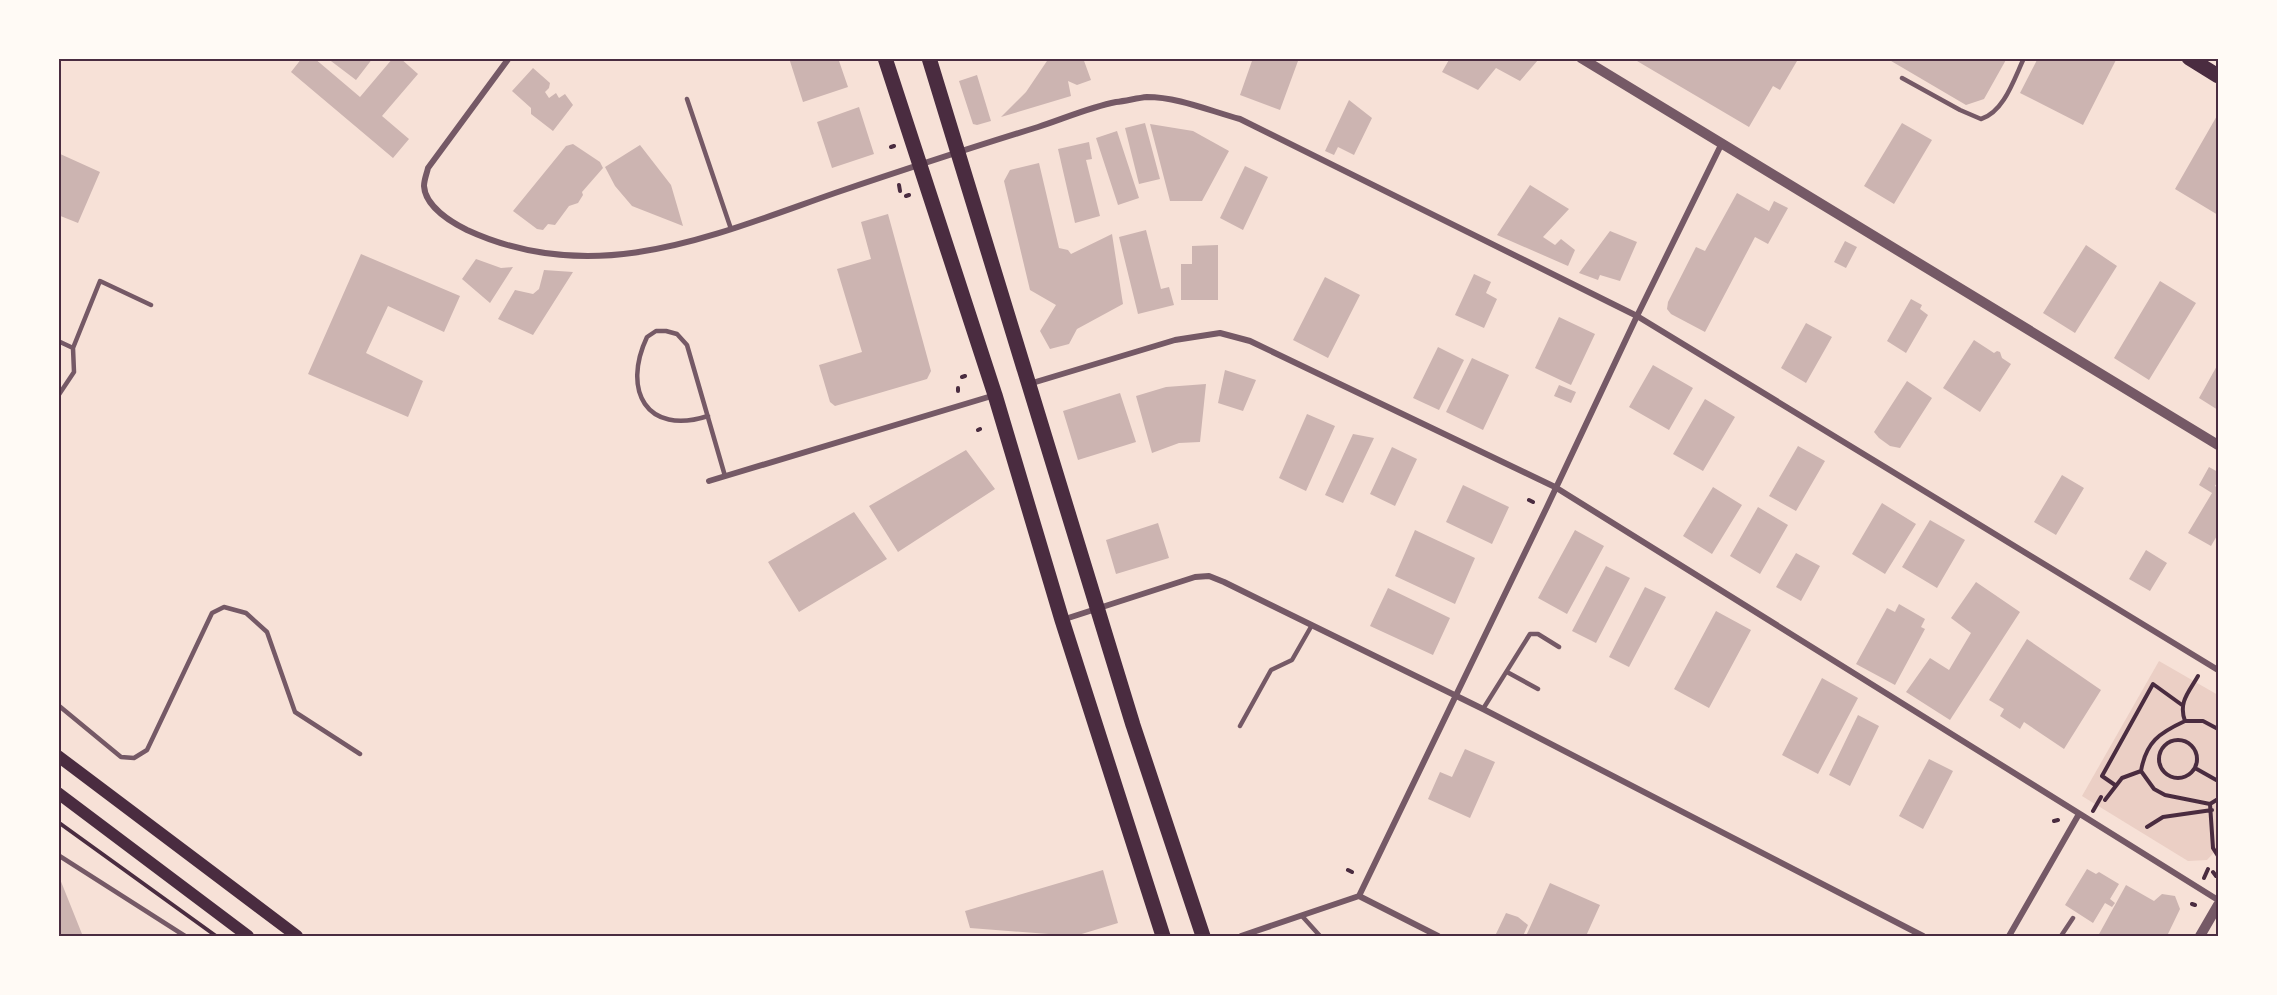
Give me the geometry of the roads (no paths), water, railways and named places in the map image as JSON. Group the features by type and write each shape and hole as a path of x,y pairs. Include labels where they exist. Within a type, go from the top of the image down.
{"main road":[{"path":"885,58 994,395 1062,620 1163,936"},
{"path":"929,58 1133,725 1203,936"},
{"path":"2188,58 2218,76"},
{"path":"58,756 297,936"},
{"path":"58,793 248,936"}],"street":[{"path":"509,58 428,168 424,185 427,196 444,216 460,227 490,240 558,256 623,255 666,248 731,229 919,164 1113,103 1147,98 1176,101 1240,120 1637,316 2218,670"},
{"path":"1581,58 2218,445"},
{"path":"1241,936 1359,896 1721,145"},
{"path":"1028,385 1175,340 1207,334 1232,335 1265,348 1556,487 2218,900"},
{"path":"709,481 994,395"},
{"path":"1062,620 1195,577 1209,576 1483,709 1923,936"},
{"path":"2008,936 2079,814"},
{"path":"1359,896 1438,936"},
{"path":"2200,936 2218,905"}],"lane":[{"path":"1902,78 1981,119 1989,117 1997,109 2024,58"},
{"path":"687,99 731,229"},
{"path":"58,396 74,372 73,348 100,281 151,305"},
{"path":"708,416 680,422 666,420 651,412 640,396 637,374 647,337 656,331 666,331 677,334 687,345 708,416 725,476"},
{"path":"58,341 73,348"},
{"path":"58,705 121,757 134,758 141,754 147,750 212,613 224,607 246,613 267,632 295,712 360,754"},
{"path":"1240,726 1271,670 1292,660 1312,625"},
{"path":"1483,709 1530,634 1538,634 1559,647"},
{"path":"1507,672 1538,690"},
{"path":"58,855 185,936"},
{"path":"1302,916 1320,936"},
{"path":"2061,936 2073,918"}]}
